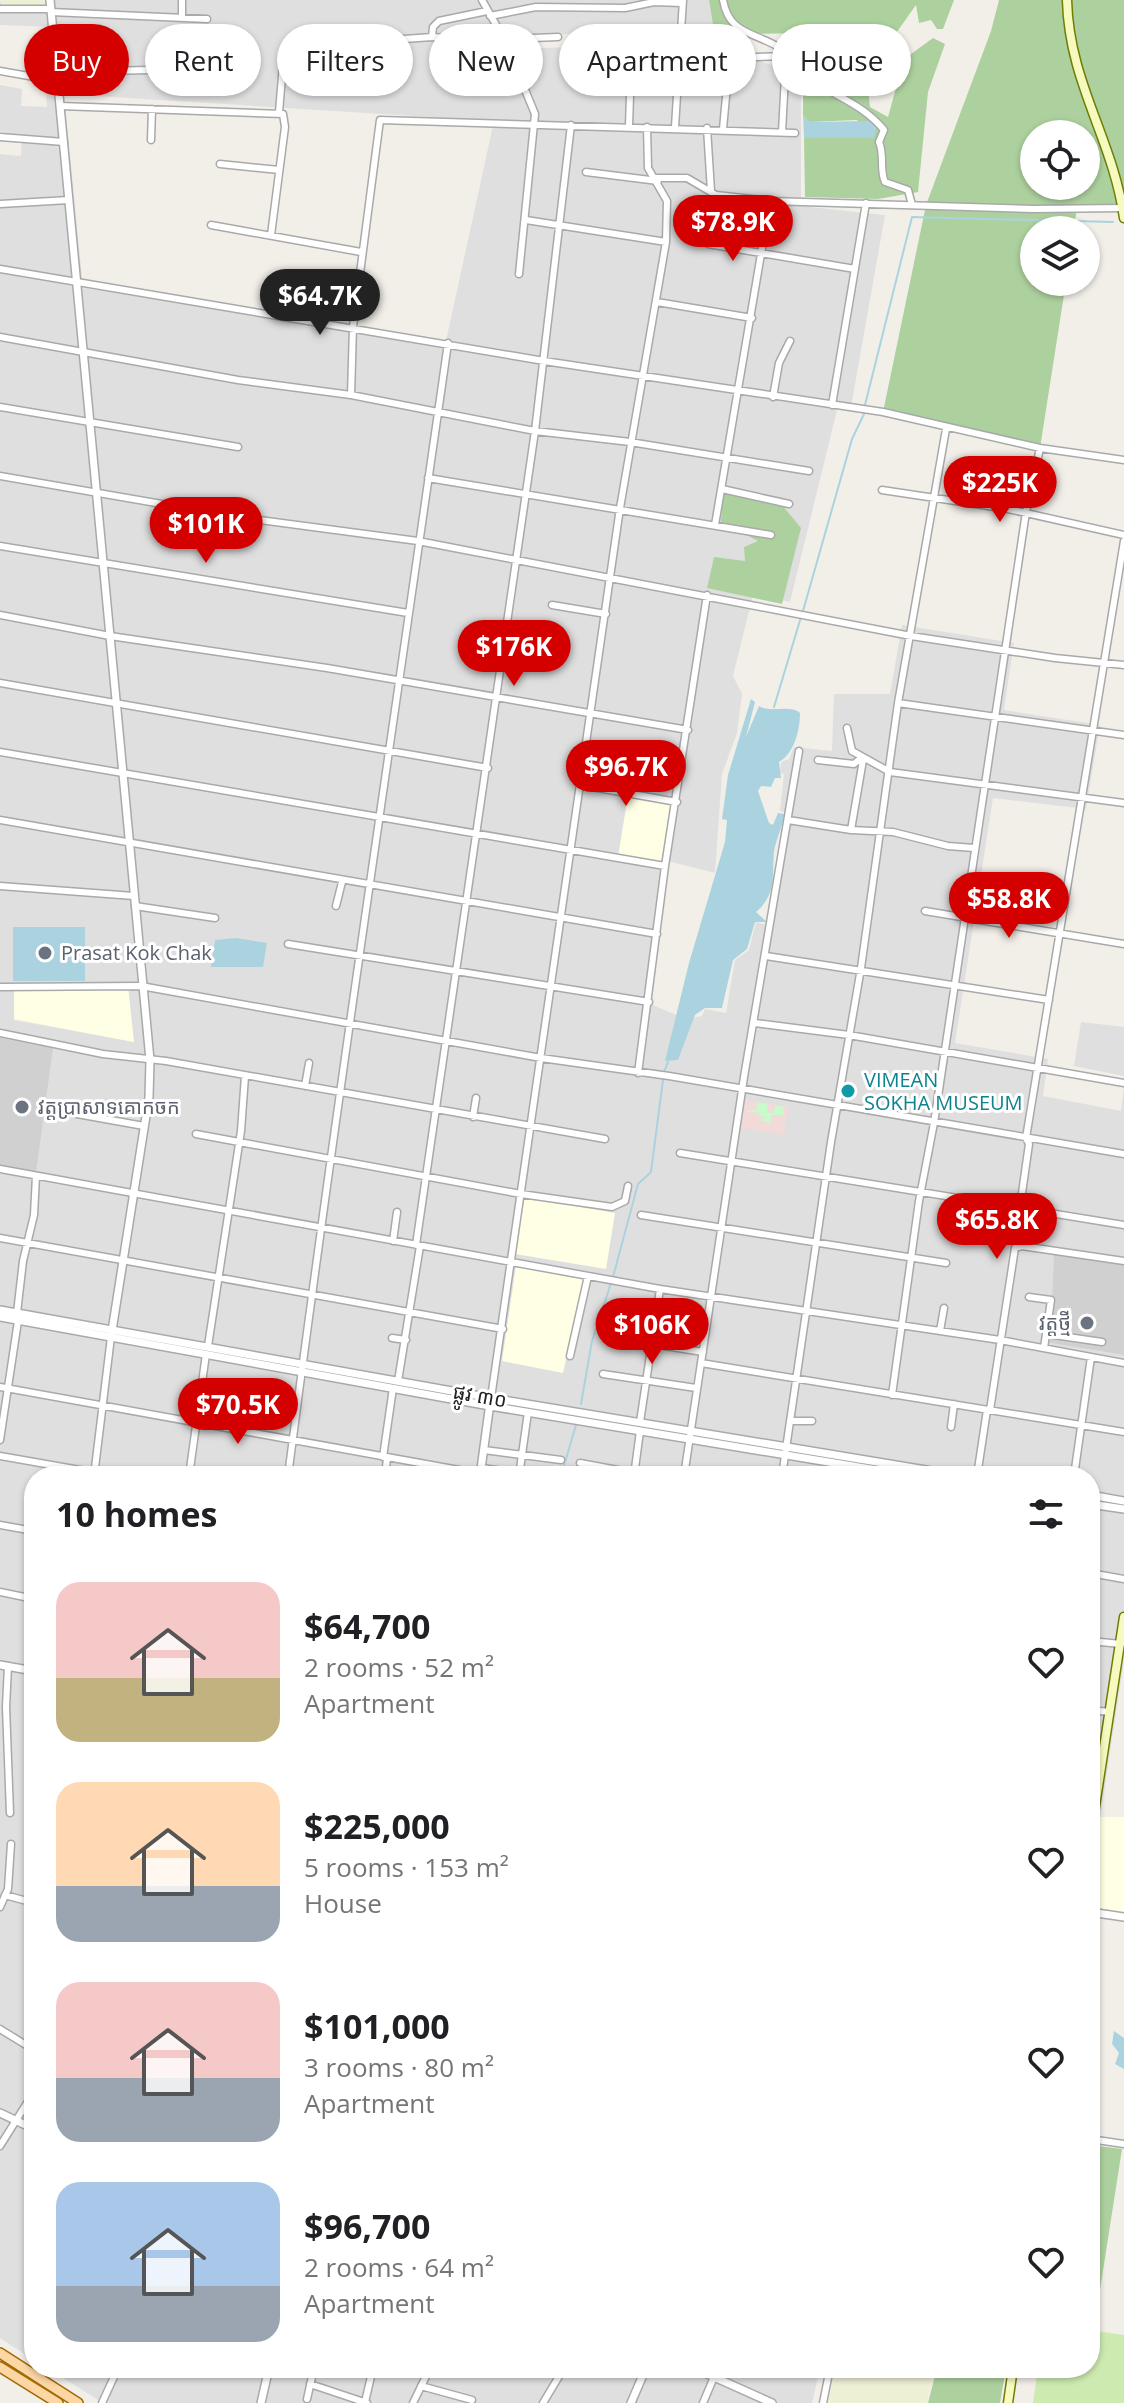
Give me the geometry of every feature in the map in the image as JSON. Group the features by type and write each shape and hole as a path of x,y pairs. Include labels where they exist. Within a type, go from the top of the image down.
{"main road":[{"path":"1067,0 1070,47 1112,164 1123,213"},
{"path":"1100,1776 1124,1617"},
{"path":"0,2353 24,2368"},
{"path":"0,2367 58,2403"},
{"path":"39,2378 78,2403"},
{"path":"1008,2403 1012,2378"}],"street":[{"path":"182,0 182,18"},
{"path":"482,0 495,24"},
{"path":"723,0 725,11 736,28 772,45"},
{"path":"436,24 439,21 536,7 682,2 675,127"},
{"path":"0,9 50,7 207,19"},
{"path":"543,38 558,37"},
{"path":"756,57 772,56"},
{"path":"0,71 24,73"},
{"path":"59,96 124,774 138,986 150,1060 144,1126 112,1333 96,1466"},
{"path":"279,112 280,96"},
{"path":"519,274 535,124 535,110 529,96"},
{"path":"629,126 630,96"},
{"path":"723,129 726,96"},
{"path":"782,132 784,96"},
{"path":"835,96 861,105 884,130 879,142 884,153 882,175 885,182 908,190 912,205"},
{"path":"60,106 279,112 285,118 271,235"},
{"path":"151,140 152,109"},
{"path":"351,395 353,327 380,120 795,133"},
{"path":"385,1466 395,1384 410,1313 445,1041 498,700 544,361 571,125"},
{"path":"482,1466 620,508 666,242 667,201 648,168 647,127"},
{"path":"707,128 711,191"},
{"path":"0,137 64,142"},
{"path":"220,164 279,170"},
{"path":"586,172 656,180 687,178 727,197 770,201 1123,213"},
{"path":"0,204 69,200"},
{"path":"715,525 770,201"},
{"path":"832,405 866,203"},
{"path":"526,220 666,242"},
{"path":"211,225 361,252"},
{"path":"708,244 855,269"},
{"path":"0,269 544,361 883,412 946,429 1040,448 1124,460"},
{"path":"657,302 752,318"},
{"path":"0,337 238,380 351,395 535,431 630,442 809,471"},
{"path":"773,397 779,363 790,341"},
{"path":"289,1466 300,1368 392,749 408,613 448,343"},
{"path":"0,407 238,447"},
{"path":"784,1466 836,1107 861,968 898,703 946,429"},
{"path":"892,1395 904,1326 910,1259 986,786 1004,650 1026,512 1040,448"},
{"path":"0,476 237,517 418,541 911,636 1105,665 1124,665"},
{"path":"428,478 771,535"},
{"path":"722,489 789,504"},
{"path":"882,490 1026,512 1124,535"},
{"path":"1020,1207 1037,1067 1090,732 1105,665 1124,543"},
{"path":"0,546 408,613"},
{"path":"638,1073 665,866 707,595"},
{"path":"552,605 606,614"},
{"path":"0,615 110,636 688,730"},
{"path":"0,683 488,768"},
{"path":"898,703 1124,735"},
{"path":"847,728 847,741 862,759 890,772 1124,803"},
{"path":"685,1466 799,751"},
{"path":"0,752 665,866"},
{"path":"818,760 854,764 862,759"},
{"path":"851,830 862,759"},
{"path":"581,785 677,802"},
{"path":"0,820 342,882 657,934"},
{"path":"788,820 851,830 881,831 939,841 948,846 974,848"},
{"path":"336,906 342,882"},
{"path":"0,886 134,896"},
{"path":"135,906 215,918"},
{"path":"925,911 1124,944"},
{"path":"288,944 649,1002"},
{"path":"766,956 861,968 1049,1000"},
{"path":"0,987 138,986 541,1058 1124,1154"},
{"path":"755,1023 849,1035 1124,1083"},
{"path":"0,1033 605,1139"},
{"path":"305,1086 309,1063"},
{"path":"191,1466 245,1076"},
{"path":"473,1117 476,1098"},
{"path":"49,1109 144,1126"},
{"path":"196,1134 521,1194 617,1208 629,1194 628,1186"},
{"path":"680,1153 1124,1225"},
{"path":"0,1169 660,1289 1000,1340 1124,1363"},
{"path":"0,1440 4,1387 18,1317 36,1176"},
{"path":"393,1241 397,1212"},
{"path":"641,1215 946,1263"},
{"path":"0,1238 503,1329"},
{"path":"979,1466 1015,1248 1022,1246 1124,1261"},
{"path":"570,1356 588,1276"},
{"path":"635,1466 660,1289"},
{"path":"1029,1297 1051,1300 1044,1348"},
{"path":"940,1331 944,1308"},
{"name":"ផ្លូវ ៣០","path":"0,1310 18,1317"},
{"name":"ផ្លូវ ៣០","path":"0,1317 18,1317 112,1333 491,1402 894,1466"},
{"path":"1047,1334 1102,1342"},
{"path":"608,1337 703,1352"},
{"path":"392,1338 406,1340"},
{"path":"1075,1466 1091,1357"},
{"path":"701,1363 1124,1432"},
{"path":"603,1374 696,1388"},
{"path":"4,1387 439,1466"},
{"name":"ផ្លូវ ៣០","path":"491,1402 528,1412 640,1426"},
{"path":"951,1427 954,1404"},
{"path":"520,1466 528,1412"},
{"path":"790,1421 812,1421"},
{"path":"484,1450 561,1460"},
{"name":"ផ្លូវ ៣០","path":"786,1450 864,1466"},
{"path":"0,1456 53,1466"},
{"path":"580,1463 594,1466"},
{"path":"1100,1497 1124,1501"},
{"path":"1100,1505 1124,1509"},
{"path":"0,1525 24,1529"},
{"path":"1100,1575 1124,1579"},
{"path":"0,1592 24,1597"},
{"path":"1100,1642 1121,1644"},
{"path":"10,1813 4,1665 24,1669"},
{"path":"1100,1711 1110,1712"},
{"path":"0,1907 11,1844"},
{"path":"4,1890 24,1899"},
{"path":"1100,1913 1124,1917"},
{"path":"0,2029 24,2044"},
{"path":"0,2146 24,2108"},
{"path":"0,2113 24,2125"},
{"path":"1100,2140 1124,2144"},
{"path":"102,2403 113,2378"},
{"path":"261,2403 267,2378"},
{"path":"307,2399 312,2378"},
{"path":"310,2384 366,2403 371,2378"},
{"path":"413,2403 425,2378"},
{"path":"543,2403 558,2378"},
{"path":"631,2403 642,2378"},
{"path":"703,2403 714,2378"},
{"path":"716,2378 772,2403"},
{"path":"823,2403 826,2378"},
{"path":"421,2386 472,2400"}],"shaded area":[{"path":"0,0 2,6 53,0 709,0 713,24 559,24 559,35 543,36 543,24 429,24 429,96 543,96 543,48 559,47 559,96 756,96 756,60 772,65 772,96 801,96 801,206 885,215 851,407 838,406 790,602 753,595 733,676 742,694 737,733 722,774 715,873 668,861 648,1003 686,1019 702,1016 705,1009 726,1013 735,960 749,950 756,922 773,927 788,813 780,811 784,774 780,773 781,762 789,759 794,747 832,751 834,694 890,694 902,625 1014,643 1004,710 1100,725 1086,809 993,798 955,1043 1048,1059 1043,1096 1121,1111 1124,1087 1124,1265 1054,1253 1050,1343 1124,1355 1124,1660 1100,1818 1100,1466 24,1466 24,2354 0,2338 0,154 21,156 22,139 0,131 0,85 22,89 21,106 47,107 46,96 64,96 83,288 446,341 494,121 96,96 129,96 129,24 0,25","holes":["15,990 134,1042 14,1020"]},
{"path":"2,0 53,0 54,6 2,7"},
{"path":"628,795 675,803 664,864 618,857"},
{"path":"128,986 134,1042 14,1019 14,990"},
{"path":"1081,1022 1124,1027 1124,1076 1074,1066"},
{"name":"វត្តប្រាសាទគោកចក","path":"0,1038 53,1048 36,1172 0,1165"},
{"path":"746,1100 788,1107 784,1135 741,1128"},
{"path":"524,1197 615,1213 606,1269 515,1254"},
{"name":"វត្តថ្មី","path":"1054,1253 1124,1265 1124,1355 1050,1343"},
{"path":"516,1266 584,1278 563,1373 502,1361"},
{"path":"1100,1817 1124,1817 1124,1912 1100,1908"},
{"path":"63,2378 818,2378 812,2403 103,2403"},
{"path":"834,2378 932,2378 926,2403 828,2403"}],"green space":[{"path":"709,0 954,0 943,29 937,29 931,20 919,23 916,5 903,24 772,24 772,34 756,34 756,24 713,24"},
{"path":"999,0 1124,0 1124,218 1123,208 1077,210 1076,216 1020,216 1020,296 1064,296 1040,448 883,412 926,205 991,31"},
{"path":"933,38 945,44 928,92 918,192 878,199 805,197 804,138 874,138 857,120 809,122 803,115 803,96 869,96 870,107 888,117 894,96 911,96 911,54"},
{"path":"723,492 782,505 801,528 782,604 707,588 714,557 745,561 744,547 758,541 721,522"},
{"path":"758,1102 768,1104 767,1112 774,1113 775,1105 784,1107 783,1115 772,1115 770,1123 759,1120 765,1118 759,1116 760,1113 745,1111 756,1110"},
{"path":"1100,2146 1122,2149 1100,2290"},
{"path":"1100,2331 1124,2335 1124,2403 1033,2403 1037,2378 1100,2378"},
{"path":"934,2378 1004,2378 1000,2403 928,2403"}],"water":[{"path":"803,115 809,122 870,121 877,124 874,138 804,138"},
{"path":"751,699 755,702 746,737 759,706 791,709 800,713 795,741 789,753 779,762 781,778 775,778 771,787 761,786 758,791 769,823 773,825 778,813 784,814 774,852 770,891 756,912 767,922 755,922 747,949 733,960 722,1008 705,1008 695,1015 678,1060 665,1061 689,963 725,842 727,820 722,819 728,775"},
{"path":"13,927 85,927 85,981 13,981"},
{"path":"236,938 267,943 263,967 211,967 215,940"},
{"path":"1114,2031 1124,2038 1124,2069 1115,2064 1119,2053 1112,2044"}],"waterway":[{"path":"865,405 912,217 1113,222"},
{"path":"803,611 852,439 864,414"},
{"path":"774,707 801,617"},
{"path":"664,1072 668,1062"},
{"path":"613,1277 638,1184 651,1172 663,1080"},
{"path":"581,1404 592,1341 611,1283"},
{"path":"564,1466 576,1425"}],"place":[{"name":"Prasat Kok Chak","path":"45,953"},
{"name":"VIMEAN SOKHA MUSEUM","path":"848,1091"},
{"name":"វត្តប្រាសាទគោកចក","path":"22,1107"},
{"name":"វត្តថ្មី","path":"1087,1323"}]}
